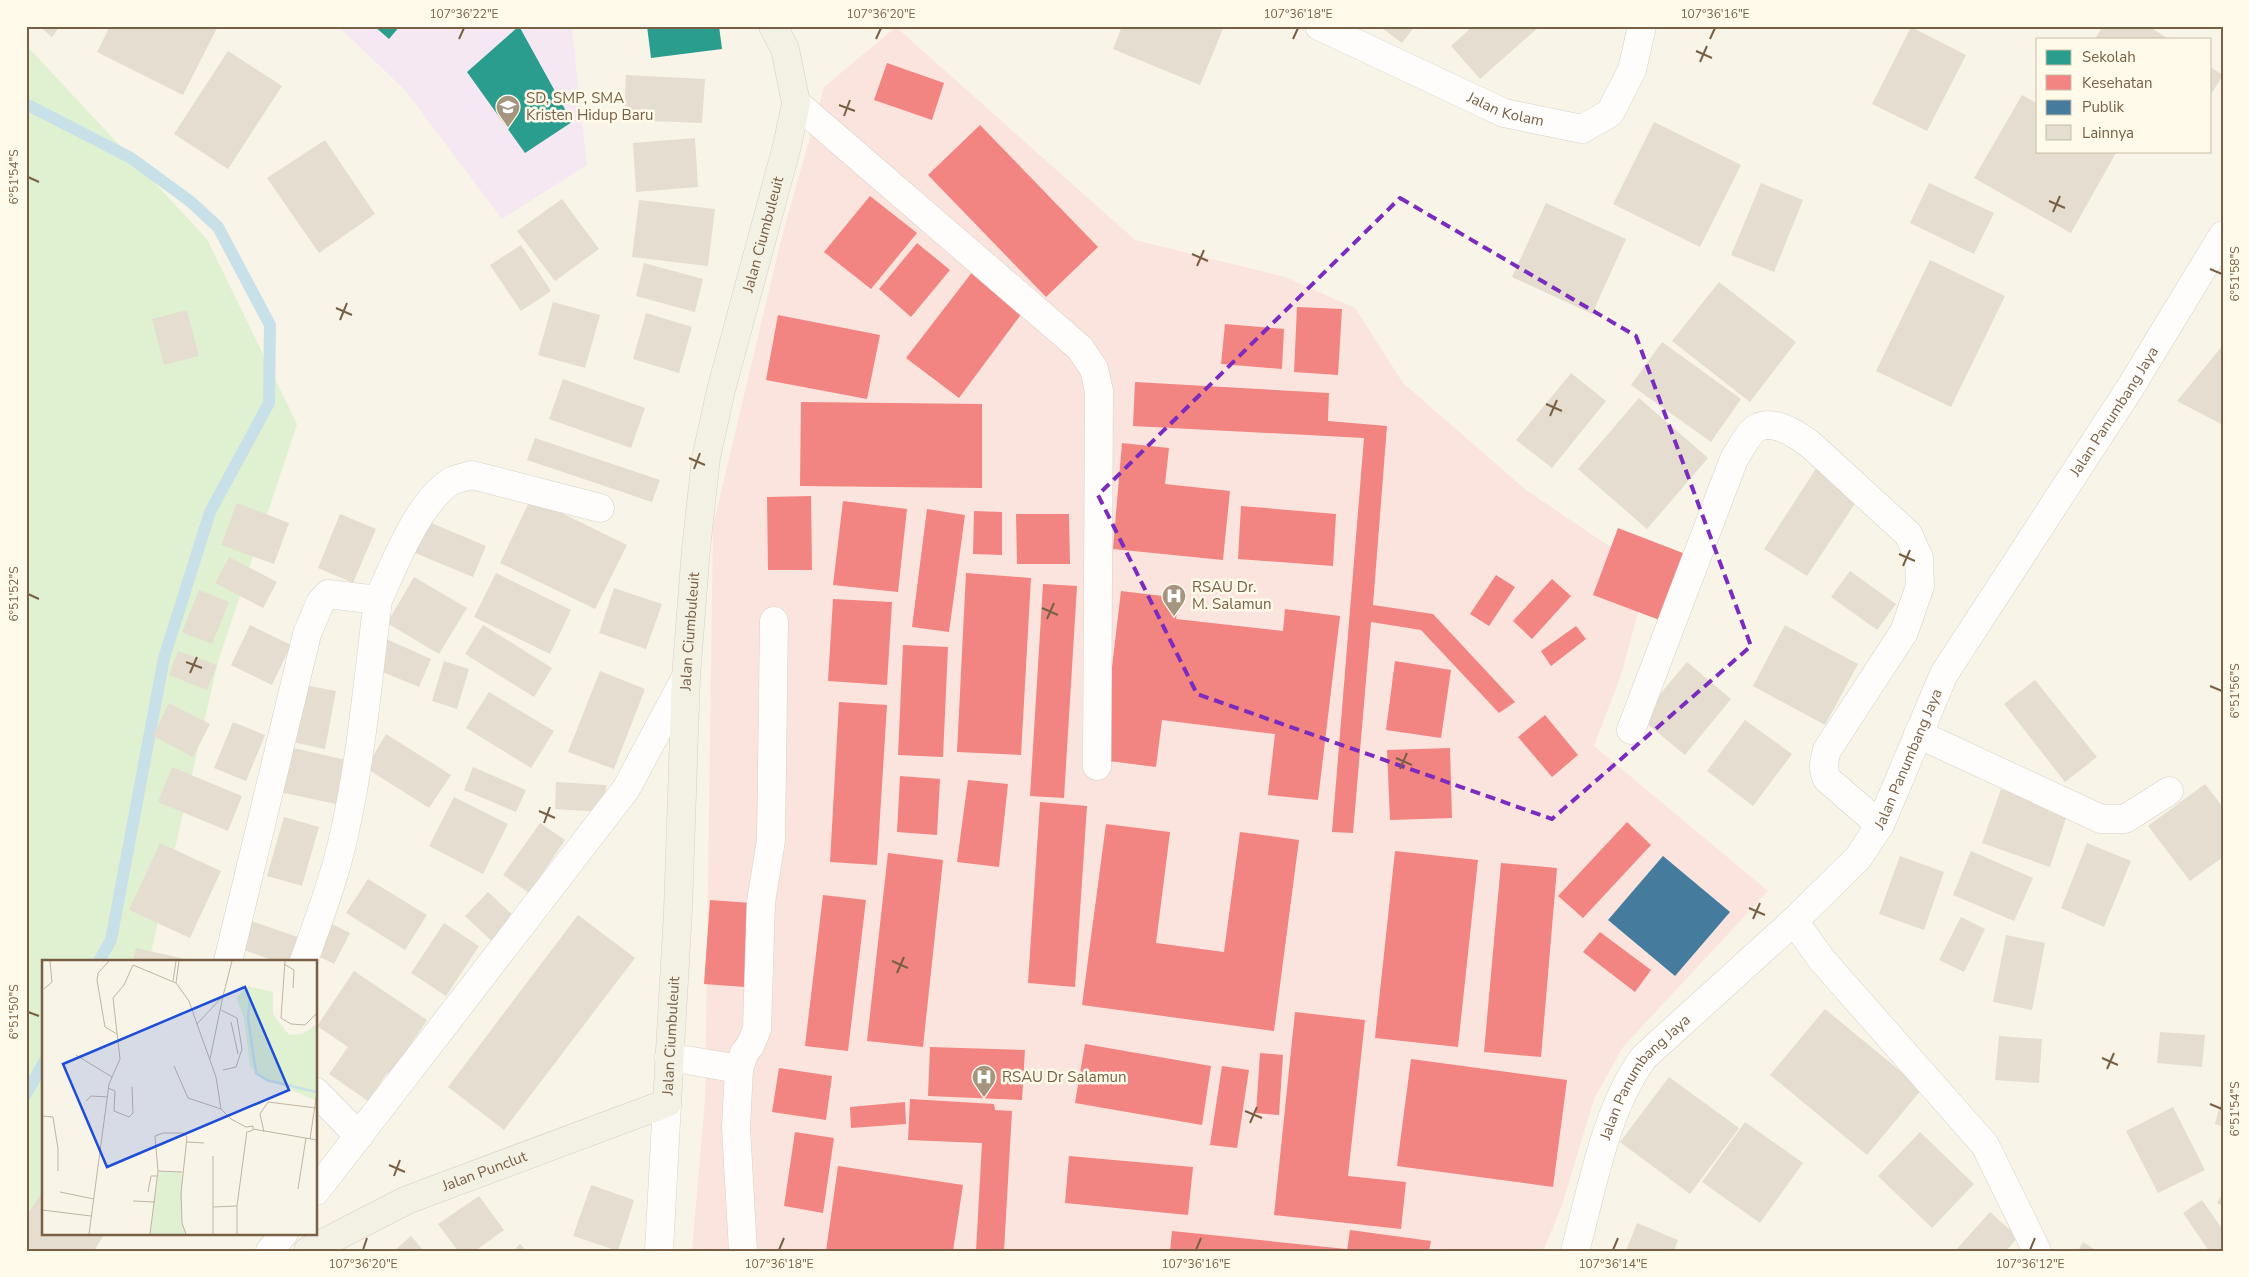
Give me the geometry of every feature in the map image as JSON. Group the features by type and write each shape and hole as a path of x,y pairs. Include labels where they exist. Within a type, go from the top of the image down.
{"main road":[{"name":"Jalan Ciumbuleuit","path":"667,1103 678,910 686,677 696,549 706,458 723,381 787,146 796,103 785,49 773,26"},
{"name":"Jalan Punclut","path":"308,1251 407,1200 667,1103"}],"street":[{"name":"Jalan Kolam","path":"1319,26 1504,113 1582,129 1610,113 1632,70 1642,26"},
{"path":"796,103 1080,348 1094,369 1099,391 1097,766"},
{"name":"Jalan Panumbang Jaya","path":"1575,1251 1613,1113 1628,1079 1643,1058 1794,921 1858,858 1880,825 1944,674 2130,388 2223,235"},
{"path":"1631,730 1734,459 1755,429 1775,426 1794,432 1811,445 1908,534 1919,558 1920,586 1904,632 1827,750 1824,760 1823,770 1826,779 1880,825"},
{"path":"304,960 333,876 345,832 359,759 378,600 412,527 440,489 452,480 472,475 600,508"},
{"path":"228,960 307,634 315,613 328,594 378,600"},
{"path":"743,1251 736,1126 739,1069 744,1053 750,1046 757,1029 761,902 771,840 774,621"},
{"path":"318,1188 626,789 686,677"},
{"path":"1918,734 2101,818 2125,819 2169,791"},
{"path":"1794,921 1822,960 1985,1145 2037,1251"},
{"path":"669,1057 739,1069"},
{"path":"318,1094 359,1136"},
{"name":"Jalan Ciumbuleuit","path":"659,1251 667,1103"},
{"path":"270,1251 283,1234"}],"highlighted area":[{"path":"1400,198 1636,336 1751,646 1552,819 1197,694 1098,495"}],"shaded area":[{"name":"SD, SMP, SMA Kristen Hidup Baru","path":"338,26 575,26 572,30 587,165 502,219 405,90"},
{"name":"RSAU Dr. M. Salamun","path":"896,27 1135,240 1285,277 1355,308 1403,383 1526,490 1649,573 1621,675 1594,746 1768,891 1623,1047 1594,1099 1562,1205 1543,1251 692,1251 705,1100 713,526 781,240 824,87"}],"green space":[{"path":"26,45 207,239 297,424 218,662 149,960 42,960 43,1234 26,1246"}],"building: Sekolah":[{"path":"374,26 400,26 389,39"},
{"path":"519,26 572,122 525,153 467,72"},
{"path":"647,26 719,26 722,49 651,58"}],"building: Kesehatan":[{"path":"887,63 944,83 932,120 874,100"},
{"path":"980,125 1098,247 1046,297 928,175"},
{"path":"870,196 917,233 871,289 824,252"},
{"path":"917,243 950,270 911,317 879,289"},
{"path":"973,271 1025,309 959,398 906,358"},
{"path":"1297,307 1342,309 1338,375 1294,372"},
{"path":"778,315 880,335 867,399 766,380"},
{"path":"1225,324 1284,329 1282,369 1221,364"},
{"path":"1135,382 1329,393 1328,421 1387,426 1373,605 1433,614 1515,702 1499,713 1421,630 1371,622 1353,833 1332,832 1364,438 1133,426"},
{"path":"801,402 982,404 982,488 800,486"},
{"path":"1122,443 1169,448 1165,484 1230,491 1223,560 1113,549"},
{"path":"811,496 812,570 768,570 767,497"},
{"path":"843,501 907,509 898,592 833,585"},
{"path":"1241,506 1336,514 1333,566 1238,559"},
{"path":"927,509 965,515 949,632 912,627"},
{"path":"974,511 1002,512 1002,555 973,554"},
{"path":"1016,514 1069,514 1070,564 1017,564"},
{"path":"1618,528 1688,555 1662,621 1593,595"},
{"path":"966,573 1031,578 1021,755 957,752"},
{"path":"1496,575 1515,587 1489,626 1470,614"},
{"path":"1552,579 1571,596 1532,639 1513,621"},
{"path":"1043,584 1077,586 1064,798 1030,796"},
{"path":"1121,591 1179,598 1176,619 1283,631 1285,609 1340,616 1318,800 1268,795 1275,734 1162,720 1156,767 1101,760"},
{"path":"833,599 892,602 887,685 828,681"},
{"path":"1576,626 1586,639 1551,666 1541,651"},
{"path":"903,645 948,647 943,757 898,755"},
{"path":"1395,661 1451,670 1441,738 1386,730"},
{"path":"839,702 887,705 877,865 830,862"},
{"path":"1545,715 1578,755 1552,777 1518,737"},
{"path":"1450,748 1452,818 1390,820 1387,750"},
{"path":"900,776 940,779 937,835 897,832"},
{"path":"968,780 1008,784 999,867 957,862"},
{"path":"1040,802 1087,806 1075,987 1028,983"},
{"path":"1627,822 1651,845 1583,918 1558,896"},
{"path":"1106,824 1170,832 1156,943 1224,952 1240,832 1299,840 1274,1031 1082,1005"},
{"path":"1395,851 1478,860 1458,1047 1375,1038"},
{"path":"888,853 943,860 923,1047 867,1041"},
{"path":"1501,863 1557,868 1541,1057 1484,1052"},
{"path":"823,895 866,900 848,1051 805,1046"},
{"path":"710,900 751,903 745,987 704,984"},
{"path":"1600,932 1651,970 1635,992 1583,952"},
{"path":"1295,1012 1365,1020 1348,1176 1406,1182 1401,1229 1274,1215"},
{"path":"1085,1044 1211,1066 1202,1125 1075,1103"},
{"path":"930,1047 1025,1050 1022,1100 928,1096"},
{"path":"1260,1053 1283,1055 1279,1115 1256,1113"},
{"path":"1411,1059 1567,1080 1553,1187 1397,1166"},
{"path":"1222,1066 1249,1070 1237,1148 1210,1145"},
{"path":"779,1068 832,1076 826,1120 772,1112"},
{"path":"910,1099 994,1104 995,1110 1012,1111 1004,1251 976,1251 982,1143 908,1140"},
{"path":"905,1102 906,1124 851,1128 850,1107"},
{"path":"795,1132 834,1138 823,1213 784,1206"},
{"path":"1069,1156 1193,1167 1188,1215 1065,1203"},
{"path":"838,1166 963,1185 953,1251 826,1251"},
{"path":"1350,1230 1431,1241 1429,1251 1347,1251"},
{"path":"1172,1231 1346,1249 1346,1251 1170,1251"}],"building: Publik":[{"path":"1663,856 1730,912 1675,976 1608,920"}],"building: Lainnya":[{"path":"39,26 60,26 52,37"},
{"path":"110,26 218,26 183,95 97,52"},
{"path":"1122,26 1224,26 1200,85 1113,49"},
{"path":"1379,26 1415,26 1402,43"},
{"path":"1473,26 1540,26 1480,79 1451,46"},
{"path":"2103,26 2149,26 2167,38 2096,38"},
{"path":"1911,27 1966,55 1927,131 1872,104"},
{"path":"228,51 282,86 228,169 174,134"},
{"path":"2212,68 2223,75 2212,93"},
{"path":"626,75 705,79 702,123 624,120"},
{"path":"2022,95 2036,103 2036,152 2116,152 2071,233 1974,178"},
{"path":"1654,122 1741,165 1700,247 1613,204"},
{"path":"695,138 698,187 636,192 633,143"},
{"path":"325,140 375,214 319,253 267,178"},
{"path":"1761,183 1803,200 1774,272 1731,255"},
{"path":"1929,183 1994,213 1974,254 1910,223"},
{"path":"562,199 599,249 555,281 517,231"},
{"path":"639,200 715,209 708,266 632,257"},
{"path":"1546,203 1626,239 1592,314 1512,277"},
{"path":"521,245 551,291 521,311 490,265"},
{"path":"1930,260 2005,296 1951,407 1876,371"},
{"path":"644,263 703,279 695,312 636,296"},
{"path":"1719,282 1796,342 1750,402 1672,341"},
{"path":"553,302 600,315 585,368 538,355"},
{"path":"187,310 199,356 164,365 152,319"},
{"path":"646,313 692,327 679,373 633,359"},
{"path":"1662,342 1741,399 1711,442 1631,385"},
{"path":"2223,345 2223,425 2177,401"},
{"path":"1571,373 1606,401 1552,468 1516,440"},
{"path":"563,379 645,408 631,448 549,419"},
{"path":"1639,398 1708,458 1647,529 1578,469"},
{"path":"535,438 660,480 652,502 527,460"},
{"path":"1817,467 1860,496 1807,576 1764,549"},
{"path":"531,498 627,545 595,609 500,563"},
{"path":"237,503 289,523 274,564 221,545"},
{"path":"340,514 376,529 353,583 318,568"},
{"path":"429,522 486,546 473,577 415,553"},
{"path":"229,557 277,582 263,608 215,583"},
{"path":"1850,571 1896,604 1877,630 1831,597"},
{"path":"496,573 571,610 550,654 474,617"},
{"path":"414,577 467,608 439,654 387,623"},
{"path":"614,588 662,604 646,649 599,633"},
{"path":"199,590 229,602 212,644 182,632"},
{"path":"250,625 291,645 272,685 231,665"},
{"path":"483,625 552,668 534,697 465,654"},
{"path":"1785,625 1858,664 1825,725 1753,686"},
{"path":"386,639 431,659 419,687 373,668"},
{"path":"178,651 217,665 207,690 169,675"},
{"path":"444,661 469,669 457,709 432,701"},
{"path":"1687,662 1731,699 1685,755 1640,718"},
{"path":"600,671 645,689 614,769 568,752"},
{"path":"2035,680 2097,757 2065,782 2004,704"},
{"path":"299,684 336,691 325,749 288,741"},
{"path":"489,692 554,731 531,768 466,728"},
{"path":"169,703 210,724 193,757 153,736"},
{"path":"1745,720 1792,754 1753,806 1707,771"},
{"path":"233,722 265,735 246,781 214,768"},
{"path":"386,734 451,775 429,808 366,768"},
{"path":"285,746 355,762 345,806 275,791"},
{"path":"172,767 242,796 228,831 158,802"},
{"path":"473,767 526,790 516,812 464,790"},
{"path":"556,782 606,785 604,812 555,809"},
{"path":"2205,784 2223,807 2223,857 2190,881 2148,826"},
{"path":"2001,789 2068,812 2050,867 1982,843"},
{"path":"454,797 508,824 483,874 429,846"},
{"path":"284,817 319,827 302,886 267,876"},
{"path":"540,823 565,840 529,893 503,875"},
{"path":"160,843 221,871 190,938 129,910"},
{"path":"2087,843 2131,861 2104,927 2061,908"},
{"path":"1971,851 2033,878 2014,921 1953,895"},
{"path":"1900,856 1944,872 1924,930 1879,914"},
{"path":"368,879 427,915 405,950 346,913"},
{"path":"488,892 519,921 496,945 465,916"},
{"path":"578,915 635,958 504,1130 448,1087"},
{"path":"1961,917 1985,929 1964,972 1939,960"},
{"path":"248,920 301,938 293,960 272,960 239,948"},
{"path":"328,922 350,933 334,964 312,953"},
{"path":"444,923 479,946 446,996 411,973"},
{"path":"2006,935 2045,943 2032,1010 1993,1002"},
{"path":"136,948 185,959 184,960 133,960"},
{"path":"354,971 427,1020 390,1075 387,1073 368,1101 329,1074 348,1047 318,1027"},
{"path":"1825,1009 1922,1089 1867,1155 1770,1075"},
{"path":"2160,1032 2205,1035 2202,1067 2157,1063"},
{"path":"1999,1036 2042,1039 2039,1083 1995,1080"},
{"path":"1669,1077 1739,1128 1690,1194 1620,1142"},
{"path":"2223,1097 2223,1127 2215,1124"},
{"path":"2173,1107 2205,1170 2158,1193 2126,1131"},
{"path":"1745,1122 1803,1163 1760,1223 1702,1182"},
{"path":"1920,1132 1974,1184 1932,1228 1878,1176"},
{"path":"591,1185 634,1200 618,1251 573,1236"},
{"path":"42,1192 42,1234 104,1234 94,1251 26,1251 26,1217"},
{"path":"2223,1193 2223,1206 2217,1203"},
{"path":"479,1196 504,1230 475,1251 458,1251 438,1224"},
{"path":"2202,1200 2223,1230 2223,1251 2209,1251 2183,1213"},
{"path":"1990,1212 2018,1237 2006,1251 1955,1251"},
{"path":"1637,1223 1678,1240 1674,1251 1626,1251"},
{"path":"411,1236 424,1251 394,1251"},
{"path":"2083,1242 2097,1251 2078,1251"},
{"path":"520,1244 527,1251 513,1251"}],"waterway":[{"path":"26,104 131,158 191,202 218,227 270,325 269,403 210,512 164,658 111,940 100,960"},
{"path":"26,1094 42,1066"}],"place":[{"name":"SD, SMP, SMA Kristen Hidup Baru","path":"508,128"},
{"name":"RSAU Dr. M. Salamun","path":"1174,617"},
{"name":"RSAU Dr Salamun","path":"984,1098"}]}
